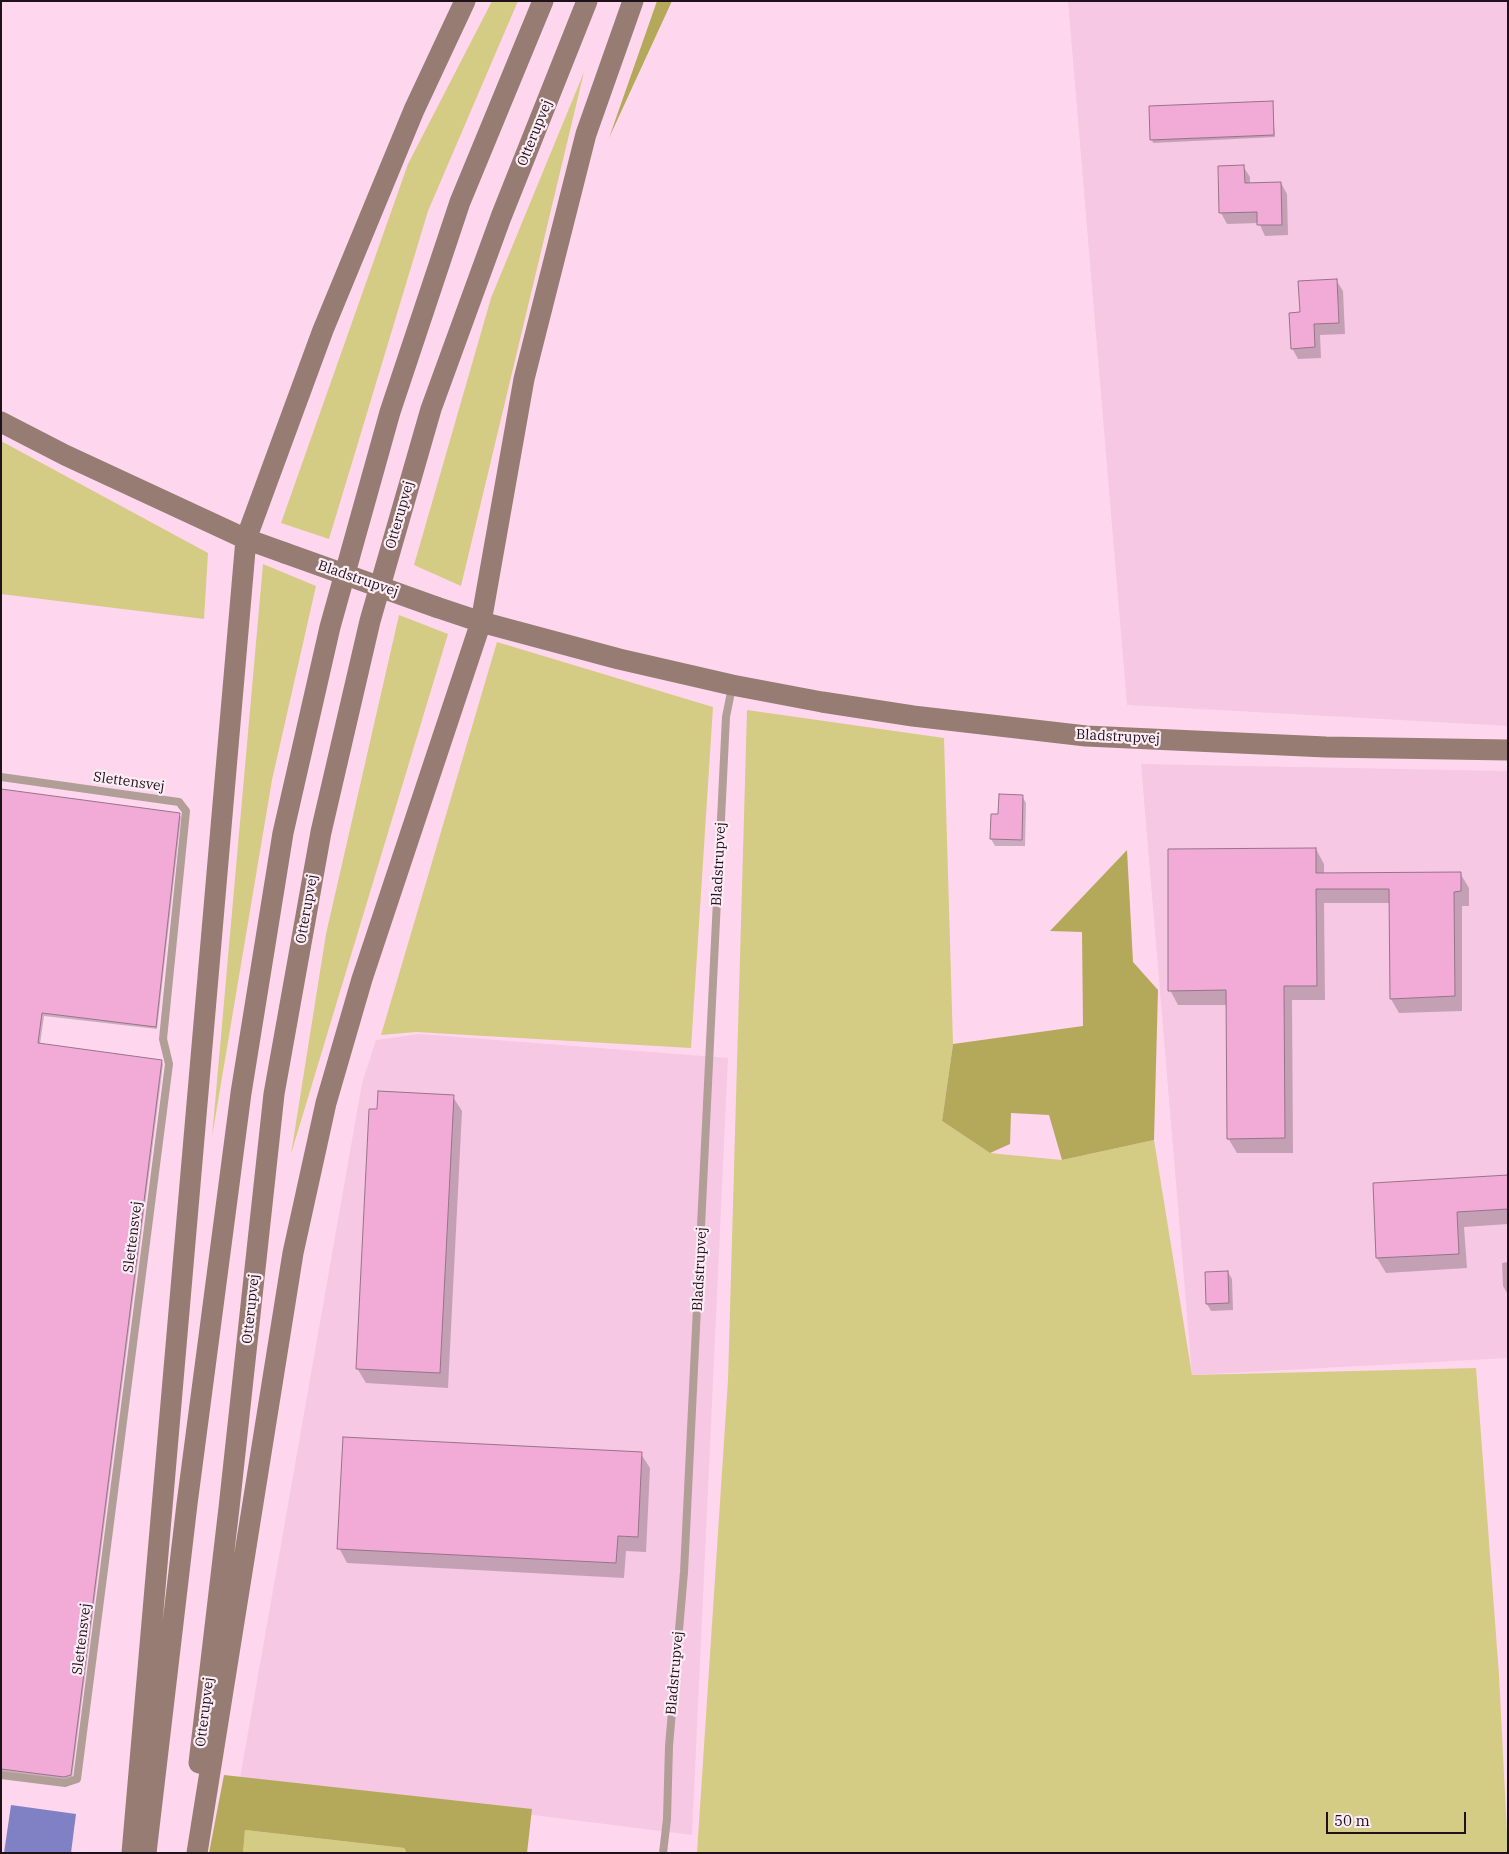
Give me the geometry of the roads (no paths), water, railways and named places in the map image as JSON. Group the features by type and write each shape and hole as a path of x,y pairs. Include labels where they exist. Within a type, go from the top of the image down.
{"main road":[{"path":"132,1853 246,539 323,330 414,110 465,1"},
{"path":"146,1853 187,1504 238,1112 283,833 330,627 390,412 460,202 543,1"},
{"name":"Otterupvej","path":"188,1853 229,1508 274,1094 321,832 370,621 431,409 501,217 587,1"},
{"path":"197,1853 293,1253 326,1103 362,979 482,622 524,379 586,134 633,1"},
{"name":"Bladstrupvej","path":"1,422 65,455 246,539 482,622 619,659 732,685 822,702 913,716 1086,736 1326,747 1508,750"}],"lane":[{"name":"Bladstrupvej","path":"663,1853 667,1819 669,1746 685,1562 726,717 732,685"},
{"name":"Slettensvej","path":"1,777 179,802 186,811 163,1039 169,1064 76,1779 65,1783 1,1775"}],"water":[{"path":"11,1805 76,1814 71,1853 4,1853"}]}
